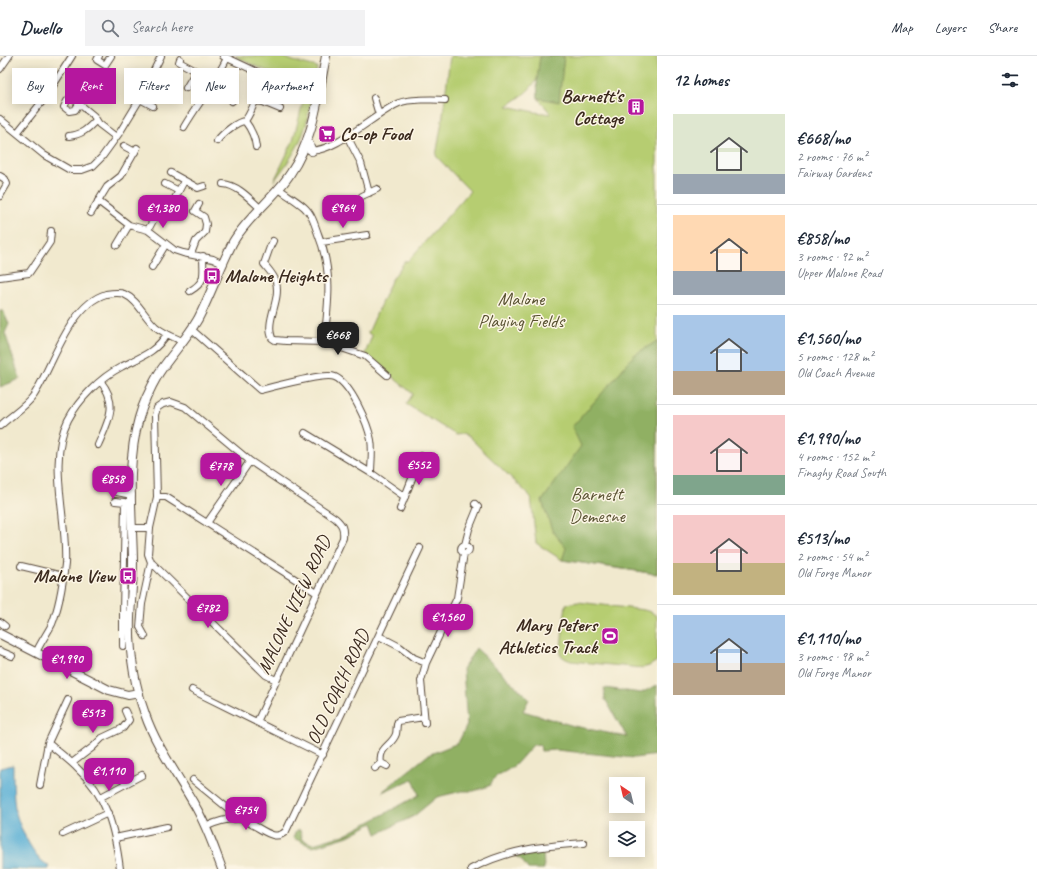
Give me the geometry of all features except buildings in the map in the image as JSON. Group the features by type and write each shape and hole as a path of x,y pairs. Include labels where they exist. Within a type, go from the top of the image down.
{"main road":[{"path":"324,68 326,56"},
{"path":"222,869 195,806 165,757 153,732 145,715 139,693 126,614 133,565 133,444 139,417 159,374 191,329 204,306 223,264 239,234 279,189 308,150 307,140 317,104"},
{"path":"0,634 109,690 128,695 139,693"}],"street":[{"path":"0,69 10,56"},
{"path":"17,133 45,98 72,56"},
{"path":"100,56 97,60 105,65 111,56"},
{"path":"155,68 161,56"},
{"path":"220,68 225,57 248,68"},
{"path":"180,59 179,62 191,68"},
{"path":"186,88 191,80"},
{"path":"374,98 379,115"},
{"path":"308,150 320,150 347,136 402,102 434,99 445,100"},
{"path":"79,104 94,116 98,124 116,137"},
{"path":"0,119 44,155 70,170 82,170 93,166 102,157 137,104"},
{"path":"149,104 153,106"},
{"path":"184,127 198,104"},
{"path":"217,141 222,134 241,121 245,120 254,104"},
{"path":"268,104 280,109"},
{"path":"69,136 76,136 85,131 96,120"},
{"path":"245,120 252,131 256,147"},
{"path":"347,136 361,163 369,193"},
{"path":"91,213 107,187 121,176 136,150 124,146"},
{"path":"171,173 198,188 204,186"},
{"path":"0,176 5,179 7,184 0,196"},
{"path":"121,176 127,179"},
{"path":"148,230 157,214 172,204 184,181"},
{"path":"223,184 229,185 246,195 261,209"},
{"path":"164,185 178,191"},
{"path":"279,189 304,207 310,215 322,242 330,279 324,342"},
{"path":"362,196 377,189"},
{"path":"98,201 129,225 148,230 174,250 183,254 203,256 223,264"},
{"path":"191,254 196,241 205,232 206,224 204,217 195,211 199,204"},
{"path":"117,243 129,225"},
{"path":"0,277 29,273 50,242 51,231"},
{"path":"322,242 367,235"},
{"path":"273,241 264,264 274,277 277,287 277,298 271,321 271,335 275,340 324,342 365,356 387,375"},
{"path":"152,264 166,244"},
{"path":"190,291 200,284 203,279 203,256"},
{"path":"0,426 27,404 33,396 71,325 96,299 109,294 119,293 126,295 133,300 153,324 167,334 182,341"},
{"path":"191,329 260,390 310,378 326,376 335,377 343,384 358,404 368,427 372,451 371,473"},
{"path":"36,653 52,623 63,576 65,549 60,485 61,440 68,420 77,406 101,382 122,367 148,354 162,342 167,334"},
{"path":"98,445 110,415 109,396 101,382"},
{"name":"MALONE VIEW ROAD","path":"157,497 155,415 157,408 170,402 185,407 250,461 341,523 344,530 343,538 257,722"},
{"path":"305,433 371,473 405,497"},
{"path":"400,509 421,456"},
{"path":"207,524 250,461"},
{"path":"98,482 111,482 111,487 117,492 132,495"},
{"path":"276,680 266,675 151,562 148,554 150,528 157,497 166,497 317,593"},
{"path":"115,501 125,502 126,614 123,646"},
{"path":"375,768 384,764 380,757 395,735 398,721 424,720 421,681 426,663 458,598 461,566 464,553 461,551 461,548 465,545 469,529 478,507 475,504"},
{"path":"132,528 150,528"},
{"name":"OLD COACH ROAD","path":"241,819 267,833 276,836 283,835 286,832 420,548"},
{"path":"144,636 140,627 142,604 151,562"},
{"path":"21,566 63,576"},
{"path":"379,636 400,647 414,658 426,663"},
{"path":"0,651 12,656"},
{"path":"192,690 323,755"},
{"path":"40,785 48,743 68,700"},
{"path":"72,763 102,738 123,728 129,720 125,711"},
{"path":"48,743 72,763 101,797 108,813 115,838 120,869"},
{"path":"101,797 142,775"},
{"path":"193,780 241,819"},
{"path":"63,834 108,813"},
{"path":"205,827 216,822 241,819"},
{"path":"115,838 167,827"},
{"path":"471,869 517,850 584,843"}],"green space":[{"path":"235,56 281,56 293,61 317,67 260,68"},
{"name":"Malone Playing Fields","path":"450,56 657,56 657,574 562,560 536,543 531,497 469,437 462,434 456,435 406,404 413,394 365,354 372,336 368,333 391,281 405,261 408,261 470,191 436,156 443,115","holes":["537,79 538,98 551,114 507,106 527,91"]},
{"path":"540,56 564,56 559,102 538,98 537,79"},
{"path":"302,104 310,104 306,125 300,140 293,154 274,181 293,141"},
{"path":"0,311 3,311 9,324 5,333 20,379 0,387"},
{"name":"Barnett Demesne","path":"657,341 657,574 562,560 566,548 552,530 542,501 581,446 572,427 634,355"},
{"name":"Mary Peters Athletics Track","path":"578,602 644,610 657,616 657,661 642,668 571,661 560,655 566,604"},
{"path":"476,648 529,699 523,711 574,726 627,737 605,699 604,688 641,693 657,685 657,755 634,758 556,750 541,751 540,744 533,745 515,765 496,776 489,786 474,791 462,791 437,797 414,816 377,834 373,823 348,836 313,847 293,838 296,831 300,830 302,840 313,844 347,834 419,795 413,779 382,792 428,755 458,743 467,725 463,669"},
{"path":"543,850 544,869 528,869 521,859 515,856"}],"water":[{"path":"13,765 14,803 16,815 27,840 37,856 48,865 49,869 0,869 0,768"}],"place":[{"name":"Barnett's Cottage","path":"636,107"},
{"name":"Co-op Food","path":"327,134"},
{"name":"Malone Heights","path":"212,276"},
{"name":"Malone View","path":"128,576"},
{"name":"Mary Peters Athletics Track","path":"610,636"}]}
